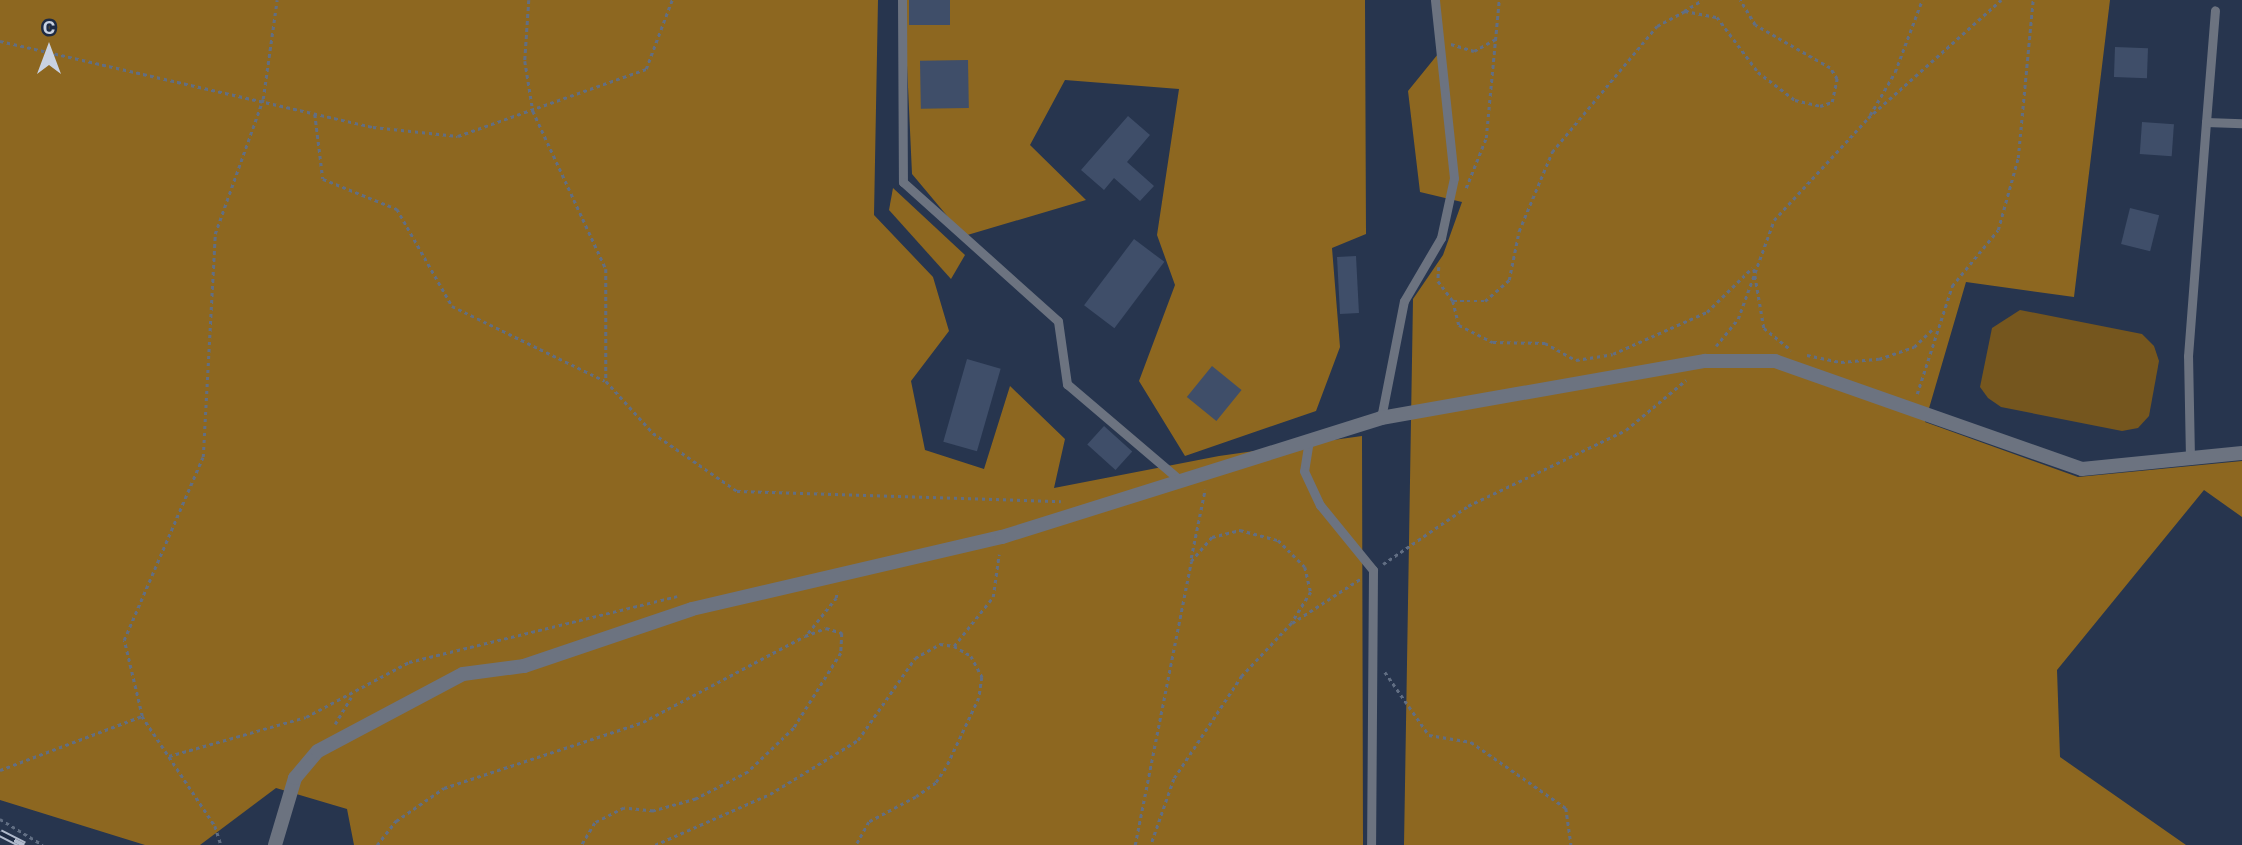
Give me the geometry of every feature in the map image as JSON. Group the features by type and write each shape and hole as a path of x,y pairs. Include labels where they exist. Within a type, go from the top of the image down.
{"street":[{"path":"275,845 295,778 318,751 463,674 524,666 692,609 1002,537 1381,418 1705,361 1774,361 2082,469 2242,453"}],"lane":[{"path":"902,0 903,182 1058,321 1067,384 1181,481"},
{"path":"1381,418 1404,301 1441,238 1454,178 1436,0"},
{"path":"2190,458 2188,356 2215,10"},
{"path":"2206,122 2242,123"},
{"path":"1310,440 1304,471 1320,505 1373,570 1371,845"}],"path":[{"path":"221,845 215,826 142,716 124,640 203,457 215,234 264,99 277,0"},
{"path":"529,0 525,61 533,111 606,269 606,382"},
{"path":"0,41 264,99 373,127 458,136 646,69 672,0"},
{"path":"1461,199 1486,138 1499,0"},
{"path":"1453,301 1485,301 1509,280 1519,231 1552,152 1657,26 1702,0"},
{"path":"1673,17 1685,11 1717,17 1758,72 1795,100 1820,106 1832,102 1838,79 1830,68 1755,25 1740,0"},
{"path":"1868,118 1895,72 1922,0"},
{"path":"1292,623 1468,506 1626,430 1667,400 1705,361 1738,319 1754,266 1774,220 1868,118 2001,0"},
{"path":"1913,410 1936,326 1952,286 1998,230 2018,158 2033,0"},
{"path":"1441,40 1474,51 1496,39"},
{"path":"315,114 323,179 397,209 452,306 606,382 653,433 737,491 1068,502"},
{"path":"1440,258 1438,281 1453,301 1459,325 1493,342 1545,343 1576,360 1612,355 1707,312 1754,266"},
{"path":"1754,266 1764,328 1795,353 1841,362 1879,359 1914,347 1936,326"},
{"path":"1135,845 1208,472"},
{"path":"1152,845 1174,779 1242,676 1292,623 1311,592 1305,567 1278,540 1240,530 1212,537 1191,561"},
{"path":"954,646 993,597 1002,537"},
{"path":"806,636 836,598 837,575"},
{"path":"169,756 306,717 409,662 680,596"},
{"path":"377,845 396,821 444,788 643,722 806,636 826,628 842,633 841,653 794,728 748,772 696,799 653,811 624,808 595,823 582,845"},
{"path":"654,845 770,794 858,740 915,658 940,644 954,646 971,656 982,677 979,698 946,768 926,790 869,822 856,845"},
{"path":"1373,655 1429,735 1471,742 1566,808 1571,845"},
{"path":"0,770 142,716"},
{"path":"0,819 43,845"}],"shaded area":[{"path":"0,0 878,0 874,215 933,277 949,331 911,381 925,450 984,469 1010,386 1065,439 1054,488 1219,456 1362,436 1363,845 354,845 347,809 276,788 200,845 145,845 0,800"},
{"path":"904,0 1365,0 1366,234 1332,248 1340,347 1316,411 1185,456 1139,381 1175,285 1157,235 1179,89 1065,80 1030,145 1086,200 964,236 912,174"},
{"path":"1437,0 2110,0 2074,297 1966,282 1925,422 2078,477 2242,461 2242,517 2204,490 2057,670 2060,757 2186,845 1404,845 1413,299 1443,255 1462,202 1420,192 1408,91 1438,54"},
{"path":"893,188 965,255 951,279 889,210"},
{"path":"2020,310 2142,334 2154,346 2159,361 2149,416 2138,428 2122,431 2001,407 1988,398 1980,387 1992,328"}],"building":[{"path":"909,0 950,0 950,25 909,25"},
{"path":"2115,47 2148,48 2147,78 2114,77"},
{"path":"968,60 969,108 921,109 920,61"},
{"path":"1128,116 1150,135 1127,162 1154,186 1140,201 1114,178 1104,190 1081,170"},
{"path":"2142,122 2174,124 2172,156 2140,154"},
{"path":"2130,208 2159,215 2150,251 2121,244"},
{"path":"1134,239 1164,262 1114,328 1084,305"},
{"path":"1356,256 1359,313 1340,314 1337,257"},
{"path":"967,359 1001,369 977,451 943,442"},
{"path":"1212,366 1242,390 1216,421 1187,397"},
{"path":"1104,426 1132,451 1116,470 1087,445"}],"railway":[{"path":"0,833 24,845"}]}
